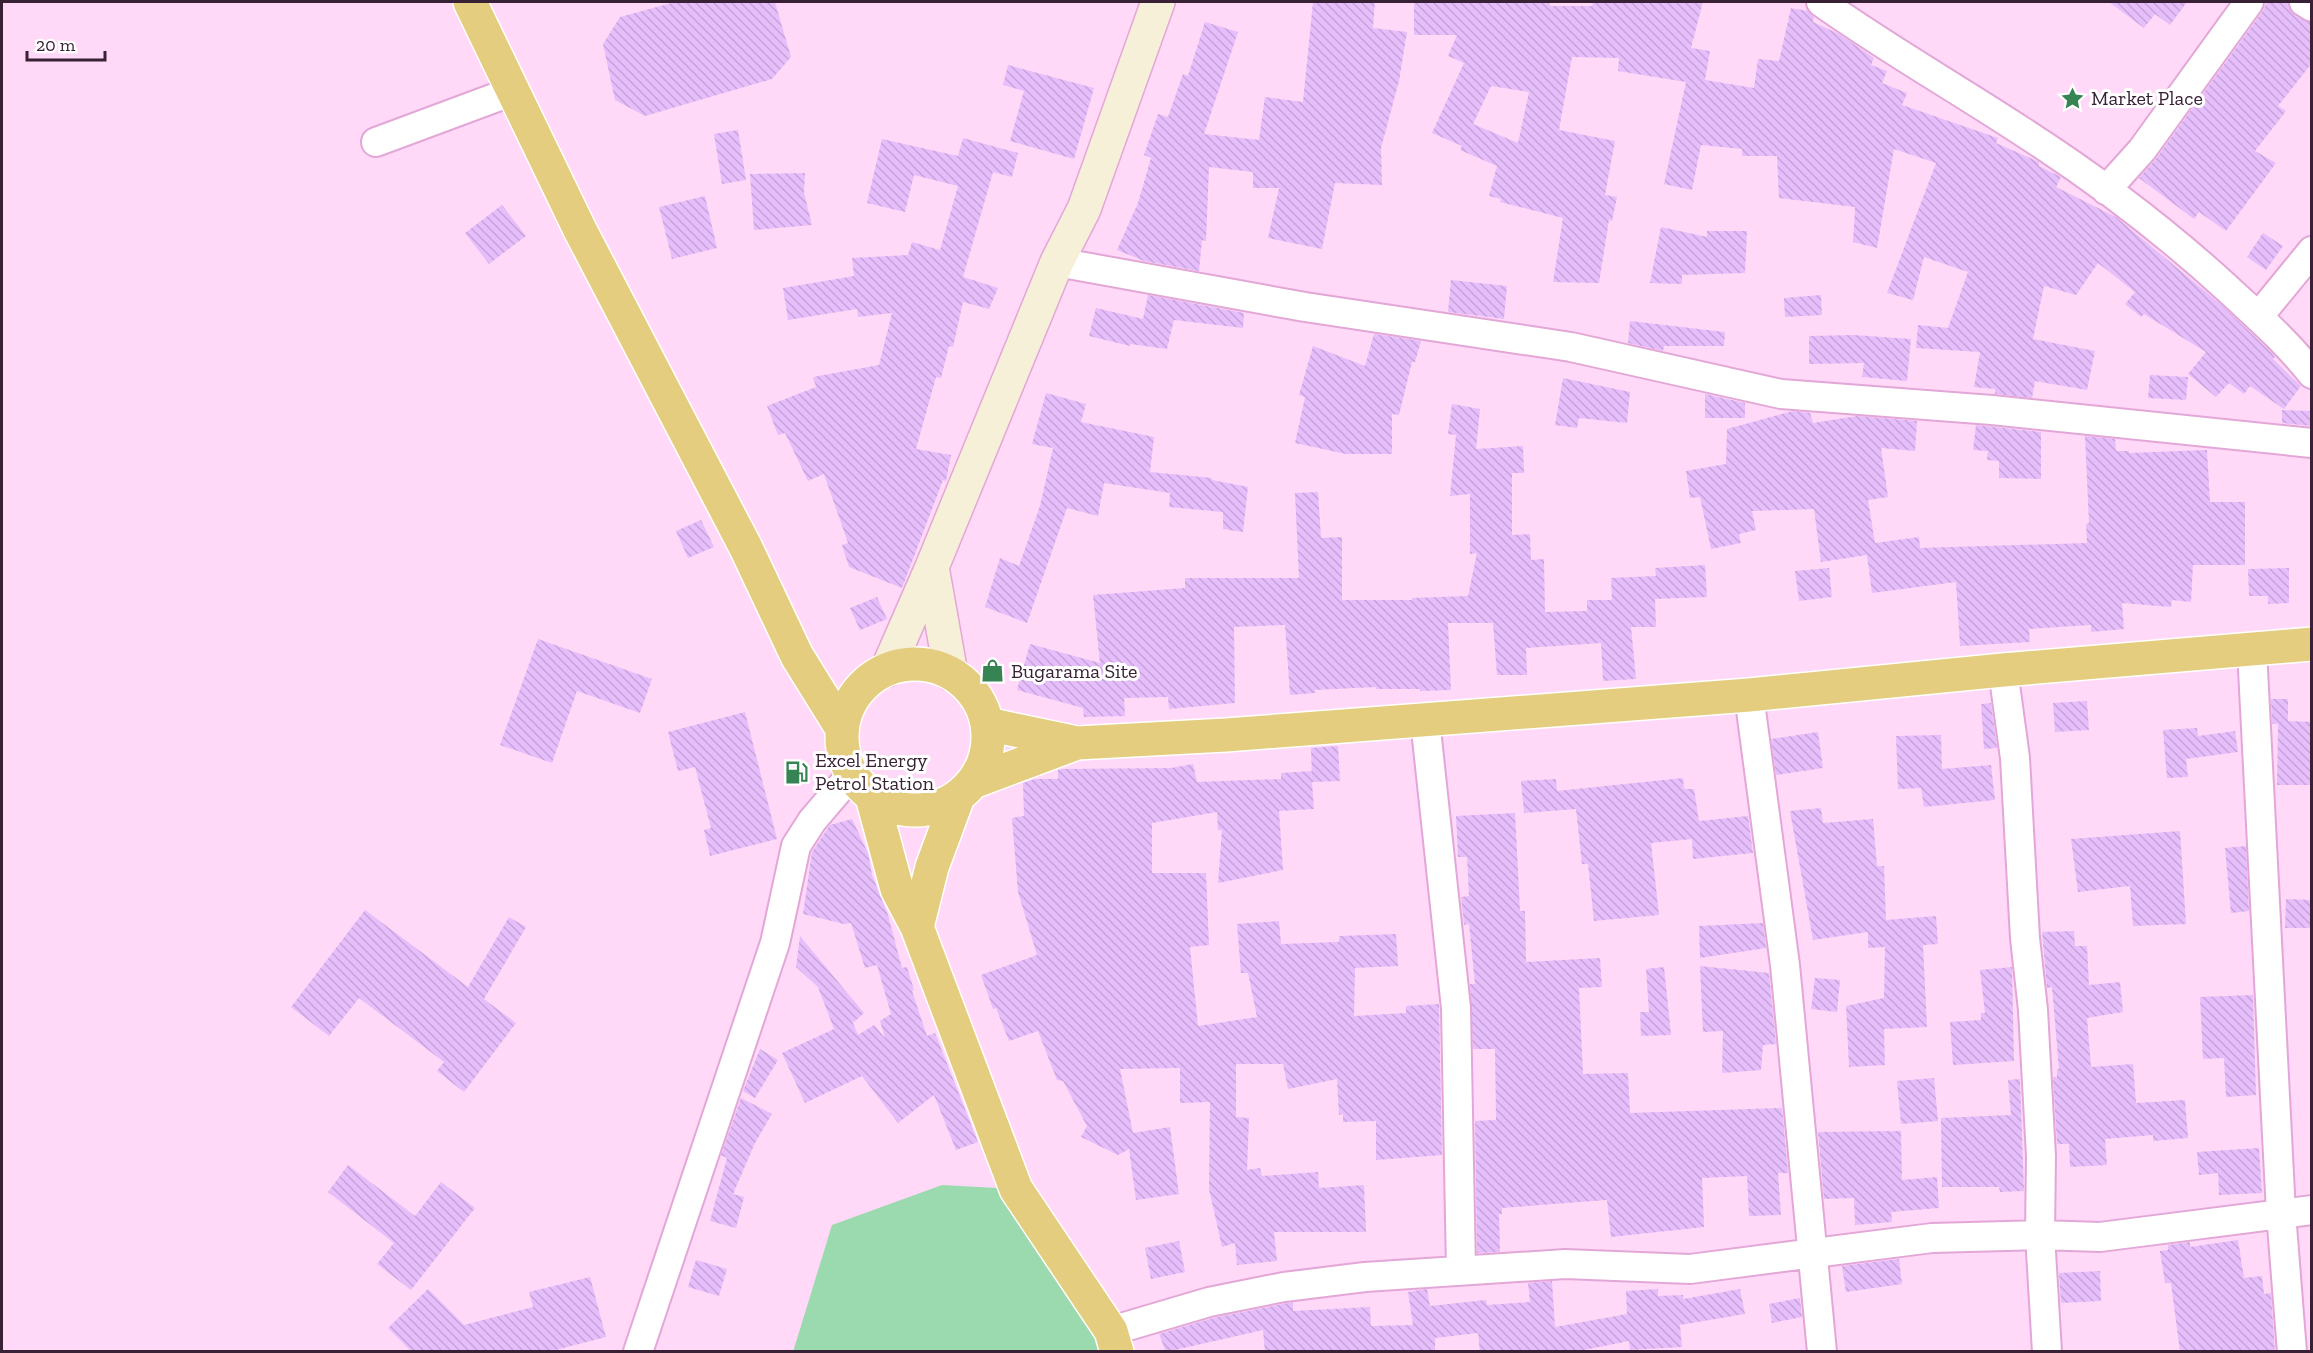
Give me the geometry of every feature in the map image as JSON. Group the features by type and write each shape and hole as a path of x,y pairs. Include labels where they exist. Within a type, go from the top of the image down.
{"highway":[{"path":"470,2 580,230 746,548 797,656 842,727"},
{"path":"987,723 1077,743 1425,720 1749,695 2003,670 2312,644"},
{"path":"917,927 932,867 965,789 986,754 987,723 974,695 951,674 920,664 887,669 874,676 852,698 842,727 842,752 862,786 897,889 917,927 1016,1189 1114,1341"},
{"path":"862,786 895,808 921,810 947,803 965,789 1077,743"}],"main road":[{"path":"887,669 932,567 1057,262 1084,209 1158,2"},
{"path":"932,567 951,674"}],"street":[{"path":"1821,2 1911,63 2023,132 2106,190 2187,251 2289,345 2312,374"},
{"path":"2106,190 2142,150 2249,2"},
{"path":"2304,2 2312,7"},
{"path":"376,142 513,91"},
{"path":"2258,316 2312,251"},
{"path":"1057,262 1305,307 1571,347 1781,394 1992,410 2312,443"},
{"path":"2252,650 2281,1213 2292,1352"},
{"path":"2003,670 2015,758 2025,938 2033,1010 2041,1156 2040,1235 2047,1352"},
{"path":"1749,695 1785,965 1822,1352"},
{"path":"1425,720 1456,1008 1461,1270"},
{"path":"638,1352 775,943 796,846 812,821 862,786"},
{"path":"1114,1341 1209,1302 1284,1287 1461,1270 1565,1264 1690,1269 1932,1238 2040,1235 2100,1237 2312,1210"}],"green space":[{"path":"942,1185 1016,1189 1117,1352 793,1352 832,1225"}],"building":[{"path":"675,2 775,2 791,57 772,79 645,116 615,100 603,44 620,17"},
{"path":"1313,2 1375,2 1373,28 1407,32 1399,81 1381,148 1382,185 1335,183 1322,249 1268,238 1279,188 1253,188 1253,172 1209,167 1206,241 1202,240 1199,271 1144,261 1117,250 1138,203 1151,158 1144,155 1158,114 1168,117 1183,74 1188,76 1205,22 1238,32 1204,134 1259,140 1265,97 1303,102"},
{"path":"1414,2 1550,2 1550,6 1592,6 1593,2 1703,2 1691,48 1710,51 1705,80 1754,88 1758,59 1779,61 1791,8 1808,11 1814,17 1813,22 1839,34 1874,58 1871,65 1887,71 1882,83 1907,93 1902,105 1998,138 1996,143 2039,162 2039,166 2061,177 2056,187 2116,217 2218,302 2271,352 2275,357 2273,359 2301,386 2284,409 2250,386 2244,394 2229,383 2216,397 2188,374 2206,352 2144,314 2141,317 2125,304 2135,292 2098,263 2076,295 2044,286 2033,339 2095,351 2087,390 2035,381 2032,398 1995,394 1995,389 1974,387 1980,352 1916,348 1918,325 1948,328 1968,272 1924,257 1913,300 1887,293 1936,163 1894,149 1877,248 1853,242 1855,207 1779,198 1777,156 1742,156 1742,149 1701,145 1692,190 1664,184 1686,82 1618,71 1619,58 1572,57 1559,130 1615,141 1605,195 1617,197 1612,221 1609,220 1599,283 1553,282 1563,218 1500,202 1501,199 1489,196 1497,166 1460,150 1462,146 1432,133 1464,63 1448,56 1457,35 1414,35","holes":["1491,86 1529,92 1518,143 1473,124"]},
{"path":"2109,2 2187,2 2170,25 2155,14 2144,28"},
{"path":"2267,2 2288,2 2295,16 2312,23 2312,63 2278,106 2286,111 2255,151 2276,163 2226,231 2199,212 2194,219 2139,178 2155,160"},
{"path":"1008,65 1094,88 1074,159 1010,141 1024,91 1003,85"},
{"path":"738,130 746,180 722,184 714,134"},
{"path":"963,138 1018,153 1012,177 993,172 963,277 998,288 989,309 963,302 953,347 949,346 941,378 936,377 916,449 951,455 946,481 943,480 902,588 849,567 842,545 848,543 824,474 808,481 785,433 778,435 767,406 816,387 813,377 879,365 892,313 858,317 857,309 788,320 783,288 854,276 852,258 908,255 912,242 940,250 958,186 914,175 905,212 867,203 882,139 958,156"},
{"path":"805,173 804,193 812,225 754,230 750,174"},
{"path":"705,196 717,248 672,259 659,207"},
{"path":"502,205 526,236 489,264 465,233"},
{"path":"1661,227 1707,237 1707,231 1747,231 1745,273 1682,275 1682,284 1650,283"},
{"path":"2263,233 2283,246 2266,270 2247,257"},
{"path":"1451,280 1507,286 1504,319 1448,312"},
{"path":"1148,295 1244,313 1243,328 1174,320 1167,349 1130,344 1130,346 1089,336 1096,308 1143,319"},
{"path":"1821,295 1822,315 1785,317 1784,298"},
{"path":"1630,321 1725,332 1724,346 1664,346 1663,351 1628,343"},
{"path":"1374,334 1421,341 1415,362 1412,362 1399,415 1392,414 1392,454 1346,454 1295,443 1305,397 1299,395 1313,346 1365,366"},
{"path":"1854,335 1911,339 1907,381 1862,377 1864,363 1809,364 1809,336"},
{"path":"2150,375 2188,377 2186,400 2148,398"},
{"path":"1563,378 1630,392 1627,423 1579,418 1577,428 1555,425"},
{"path":"1046,393 1086,404 1081,422 1154,437 1150,472 1212,478 1212,480 1248,487 1243,532 1223,529 1223,512 1169,507 1170,493 1104,483 1098,516 1067,508 1027,623 985,607 1000,558 1019,566 1040,506 1053,448 1032,444"},
{"path":"1705,394 1745,403 1745,418 1705,418"},
{"path":"1452,404 1480,409 1476,449 1523,446 1524,473 1512,473 1512,535 1530,534 1531,560 1544,559 1545,612 1587,611 1587,600 1612,600 1611,578 1656,576 1655,568 1705,565 1707,597 1655,599 1656,627 1631,627 1636,679 1603,681 1601,643 1526,648 1527,675 1497,675 1493,623 1448,623 1451,690 1420,691 1420,689 1376,689 1376,687 1315,690 1315,693 1290,695 1285,625 1234,627 1235,703 1169,709 1168,697 1124,698 1125,716 1084,717 1083,708 1017,690 1030,644 1100,663 1093,595 1185,588 1185,578 1299,578 1295,493 1318,492 1321,538 1342,537 1342,600 1412,600 1412,598 1468,596 1477,553 1470,554 1470,494 1450,496 1456,435 1448,434"},
{"path":"2282,410 2312,411 2312,426 2282,423"},
{"path":"1793,411 1810,413 1813,423 1857,416 1917,421 1915,451 1881,448 1888,497 1868,500 1875,543 1919,537 1920,548 2087,543 2086,524 2089,523 2085,436 2115,439 2116,451 2129,451 2129,453 2207,450 2210,502 2245,502 2245,565 2193,565 2191,602 2172,600 2171,607 2122,603 2124,629 2091,632 2091,625 2029,629 2030,642 1960,646 1956,582 1872,593 1867,555 1821,562 1814,509 1752,511 1756,530 1739,534 1741,543 1711,549 1700,497 1690,498 1686,471 1726,464 1727,429"},
{"path":"1976,425 2041,432 2041,479 1999,478 1999,461 1987,460 1988,451 1973,450"},
{"path":"701,520 714,547 688,558 676,531"},
{"path":"1829,568 1832,597 1799,601 1795,571"},
{"path":"2289,568 2289,603 2268,604 2268,596 2249,596 2248,569"},
{"path":"877,597 887,619 860,630 850,608"},
{"path":"538,639 652,679 640,713 577,691 552,763 500,745"},
{"path":"2271,699 2288,699 2288,721 2312,722 2312,785 2277,785 2278,724 2272,724"},
{"path":"2087,701 2089,730 2055,732 2053,703"},
{"path":"1991,703 1997,748 1984,749 1981,704"},
{"path":"745,712 777,839 710,856 704,830 711,828 695,767 678,771 668,732"},
{"path":"2197,728 2198,736 2235,731 2238,752 2186,759 2188,777 2167,778 2163,730"},
{"path":"1818,732 1823,768 1776,775 1771,739"},
{"path":"1941,735 1942,769 1991,765 1995,800 1924,807 1921,788 1898,789 1896,736"},
{"path":"1338,746 1340,781 1312,782 1314,809 1279,811 1283,870 1218,883 1222,830 1218,830 1217,812 1152,823 1152,873 1206,873 1209,945 1190,947 1198,1026 1257,1017 1248,973 1241,973 1237,924 1279,921 1281,944 1339,942 1339,936 1396,934 1398,966 1355,968 1354,1016 1406,1013 1406,1006 1439,1004 1442,1155 1376,1160 1376,1121 1343,1122 1343,1114 1339,1115 1337,1079 1288,1089 1283,1064 1236,1064 1236,1117 1249,1118 1247,1170 1260,1168 1262,1176 1318,1172 1319,1188 1364,1185 1366,1232 1274,1232 1277,1261 1237,1265 1235,1243 1222,1247 1209,1189 1210,1102 1180,1103 1180,1068 1120,1069 1133,1133 1170,1127 1179,1194 1136,1200 1129,1149 1118,1155 1081,1137 1087,1126 1063,1081 1057,1080 1038,1031 1009,1041 996,1008 993,1009 981,975 1037,955 1018,892 1012,818 1024,816 1023,783 1035,779 1058,779 1058,770 1062,769 1171,768 1193,764 1197,782 1281,779 1281,773 1312,771 1311,748"},
{"path":"1683,778 1684,789 1694,789 1699,821 1748,816 1753,853 1693,859 1692,839 1651,843 1659,915 1594,921 1588,864 1582,864 1576,809 1524,813 1521,781 1556,779 1557,791"},
{"path":"1821,808 1823,823 1873,819 1877,866 1884,866 1886,920 1936,916 1938,944 1923,945 1927,1027 1884,1029 1885,1065 1849,1067 1846,1006 1884,998 1885,947 1868,948 1868,932 1813,940 1790,811"},
{"path":"1515,813 1520,911 1525,911 1526,962 1600,958 1602,987 1579,988 1583,1074 1628,1073 1630,1113 1782,1108 1788,1173 1778,1173 1781,1215 1749,1216 1747,1176 1702,1178 1704,1227 1611,1237 1607,1200 1502,1208 1502,1214 1499,1214 1500,1252 1477,1253 1475,1121 1496,1120 1495,1049 1473,1049 1470,984 1475,984 1469,924 1464,925 1461,897 1469,896 1467,857 1458,857 1456,816"},
{"path":"852,819 868,853 872,875 888,915 902,968 907,967 914,990 912,991 927,1036 935,1033 978,1142 956,1150 934,1095 898,1123 862,1076 805,1103 782,1053 834,1029 818,987 796,967 800,936 864,1013 854,1022 852,1021 858,1035 874,1025 885,1038 880,1021 891,1014 877,965 865,968 851,923 844,924 803,914 812,852 830,825"},
{"path":"2180,831 2186,924 2133,926 2130,886 2078,892 2071,839"},
{"path":"2246,846 2249,911 2231,913 2225,848"},
{"path":"2286,899 2312,900 2312,928 2285,928"},
{"path":"365,910 468,987 509,917 526,927 484,999 516,1023 464,1092 437,1071 444,1062 359,998 329,1036 291,1007"},
{"path":"1763,923 1766,948 1700,958 1699,926"},
{"path":"2074,931 2075,946 2087,946 2089,985 2120,982 2123,1012 2087,1018 2091,1067 2133,1064 2136,1103 2185,1100 2188,1138 2153,1141 2153,1135 2105,1139 2107,1165 2070,1167 2069,1144 2057,1144 2053,1077 2057,1077 2057,1069 2059,1069 2052,987 2047,988 2042,932"},
{"path":"1700,966 1769,973 1776,1044 1763,1045 1761,1070 1722,1073 1723,1031 1703,1032"},
{"path":"1664,967 1671,1035 1641,1036 1640,1012 1649,1012 1646,969"},
{"path":"2012,967 2014,1061 1953,1065 1950,1022 1981,1020 1981,1013 1985,1013 1980,970"},
{"path":"1815,978 1840,980 1837,1012 1811,1009"},
{"path":"2253,995 2256,1095 2226,1097 2224,1058 2203,1059 2200,997"},
{"path":"760,1049 778,1060 755,1098 743,1091"},
{"path":"1934,1078 1938,1121 1901,1124 1897,1081"},
{"path":"2020,1079 2024,1191 2000,1192 1999,1187 1942,1187 1941,1118 2011,1115 2008,1080"},
{"path":"741,1098 772,1114 755,1143 733,1194 744,1197 736,1228 710,1221 727,1158 721,1155"},
{"path":"1901,1131 1902,1180 1937,1177 1939,1208 1891,1212 1892,1222 1855,1225 1854,1198 1824,1199 1818,1132"},
{"path":"2259,1148 2262,1193 2219,1195 2218,1173 2199,1175 2197,1152"},
{"path":"348,1165 415,1216 441,1182 475,1208 411,1290 377,1264 394,1243 328,1192"},
{"path":"2238,1240 2244,1278 2262,1276 2264,1294 2271,1293 2275,1352 2180,1352 2171,1283 2165,1283 2160,1251 2168,1250 2168,1245 2190,1242 2190,1247"},
{"path":"1179,1241 1185,1272 1151,1279 1145,1248"},
{"path":"1899,1259 1902,1284 1846,1292 1842,1266"},
{"path":"696,1260 727,1269 719,1296 688,1287"},
{"path":"2100,1271 2101,1301 2061,1303 2059,1273"},
{"path":"590,1277 606,1337 548,1352 412,1352 388,1328 428,1289 464,1325 533,1307 529,1292"},
{"path":"1552,1281 1555,1327 1627,1314 1626,1291 1658,1289 1658,1296 1683,1295 1683,1299 1740,1289 1745,1314 1680,1325 1682,1347 1630,1350 1629,1341 1574,1352 1480,1352 1478,1333 1435,1338 1435,1352 1265,1352 1263,1330 1166,1352 1159,1334 1213,1318 1293,1302 1293,1311 1370,1307 1371,1326 1413,1325 1408,1292 1427,1289 1430,1306 1486,1300 1487,1305 1530,1302 1528,1283"},
{"path":"1800,1298 1802,1317 1772,1323 1769,1304"}],"place":[{"name":"Market Place","path":"2073,98"},
{"name":"Bugarama Site","path":"993,671"},
{"name":"Excel Energy Petrol Station","path":"797,772"}]}
